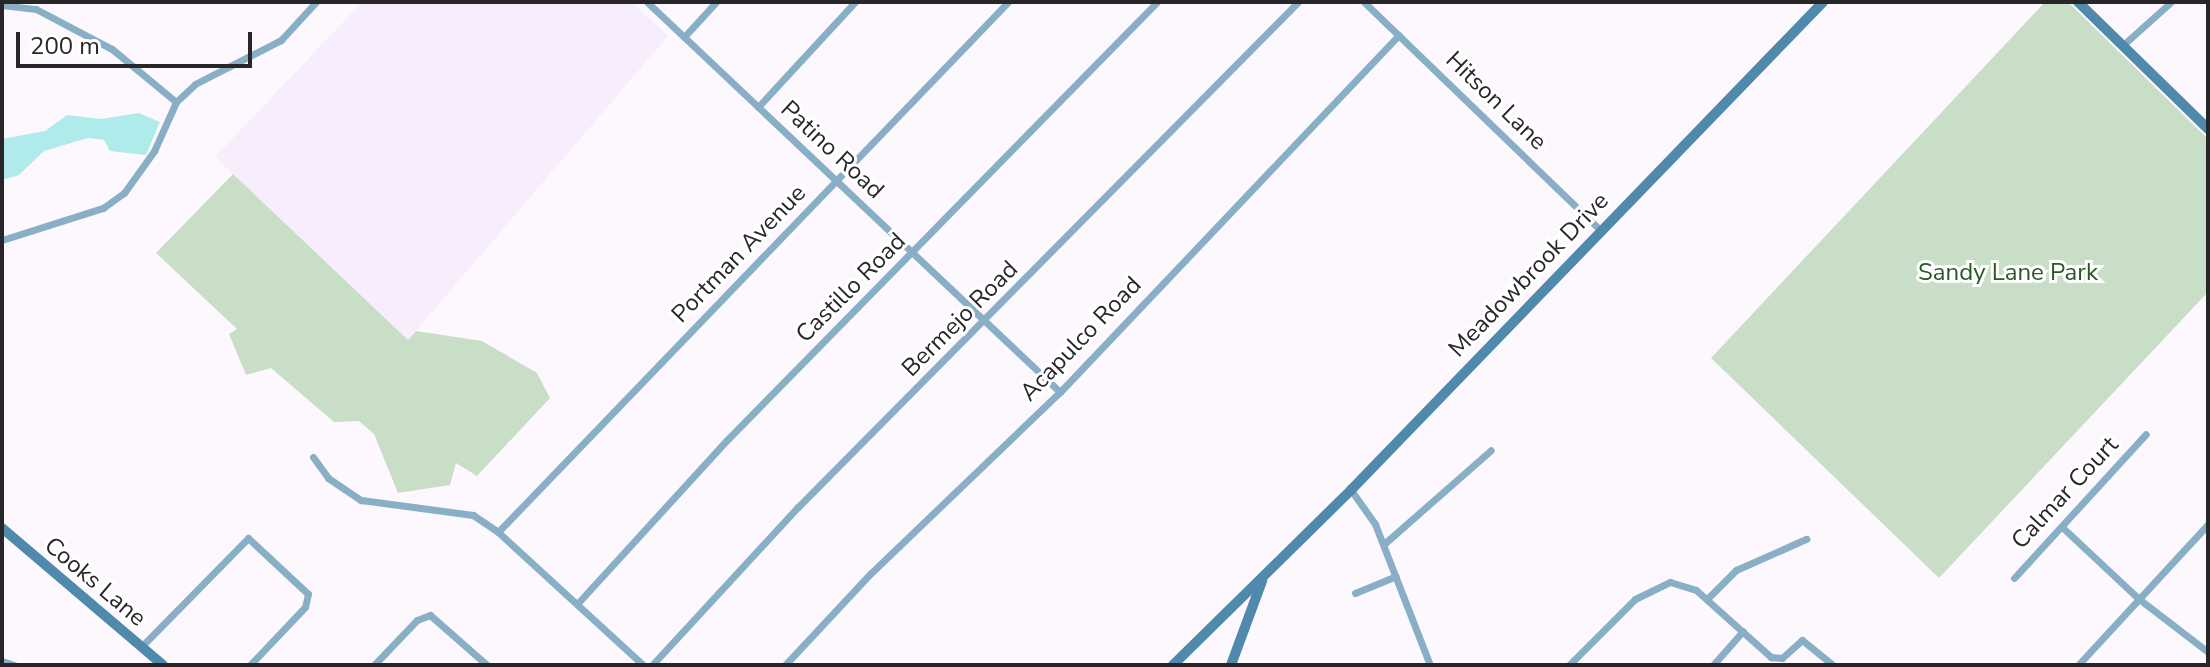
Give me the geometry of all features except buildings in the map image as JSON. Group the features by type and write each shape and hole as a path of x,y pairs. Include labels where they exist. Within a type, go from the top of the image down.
{"main road":[{"name":"Meadowbrook Drive","path":"1173,665 1351,490 1823,2"},
{"path":"2081,5 2207,127"},
{"name":"Cooks Lane","path":"2,528 163,665"},
{"path":"1231,665 1264,575"}],"street":[{"path":"2,240 103,208 124,193 139,178 176,102 195,84 281,40 316,2"},
{"name":"Patino Road","path":"647,2 1060,392"},
{"path":"684,37 716,2"},
{"path":"758,107 855,2"},
{"name":"Portman Avenue","path":"498,532 1008,2"},
{"name":"Castillo Road","path":"577,604 727,440 913,254 1157,2"},
{"name":"Bermejo Road","path":"652,665 798,507 986,323 1298,2"},
{"name":"Hitson Lane","path":"1364,2 1600,230"},
{"path":"2123,45 2171,2"},
{"path":"2,5 15,4 36,9 112,49 176,102"},
{"name":"Acapulco Road","path":"785,665 870,574 1060,392 1399,35"},
{"name":"Calmar Court","path":"2014,578 2146,434"},
{"path":"1384,544 1491,450"},
{"path":"313,457 328,478 361,500 452,509 498,532 643,665"},
{"path":"1351,490 1384,544 1430,665"},
{"path":"2078,665 2208,524"},
{"path":"2062,527 2139,599 2208,652"},
{"path":"141,647 248,538 308,594 305,607 250,665"},
{"path":"1707,599 1736,570 1806,539"},
{"path":"1355,593 1396,576"},
{"path":"1569,665 1648,590 1677,582 1707,599 1771,657 1779,660 1802,640 1833,665"},
{"path":"374,665 417,620 430,615 487,665"},
{"path":"1713,665 1743,631"},
{"path":"2,661 14,665"}],"shaded area":[{"path":"362,2 632,2 668,36 408,340 215,157"}],"green space":[{"name":"Sandy Lane Park","path":"2045,2 2068,2 2208,139 2208,292 1939,578 1711,358"},
{"path":"233,174 408,340 416,331 482,341 537,373 550,398 477,476 456,463 450,485 398,493 374,434 359,421 334,422 271,368 246,375 229,334 237,329 156,253"}],"water":[{"path":"139,113 160,122 146,155 110,151 104,140 88,138 44,151 19,175 2,180 2,139 45,131 67,115 101,119"}]}
